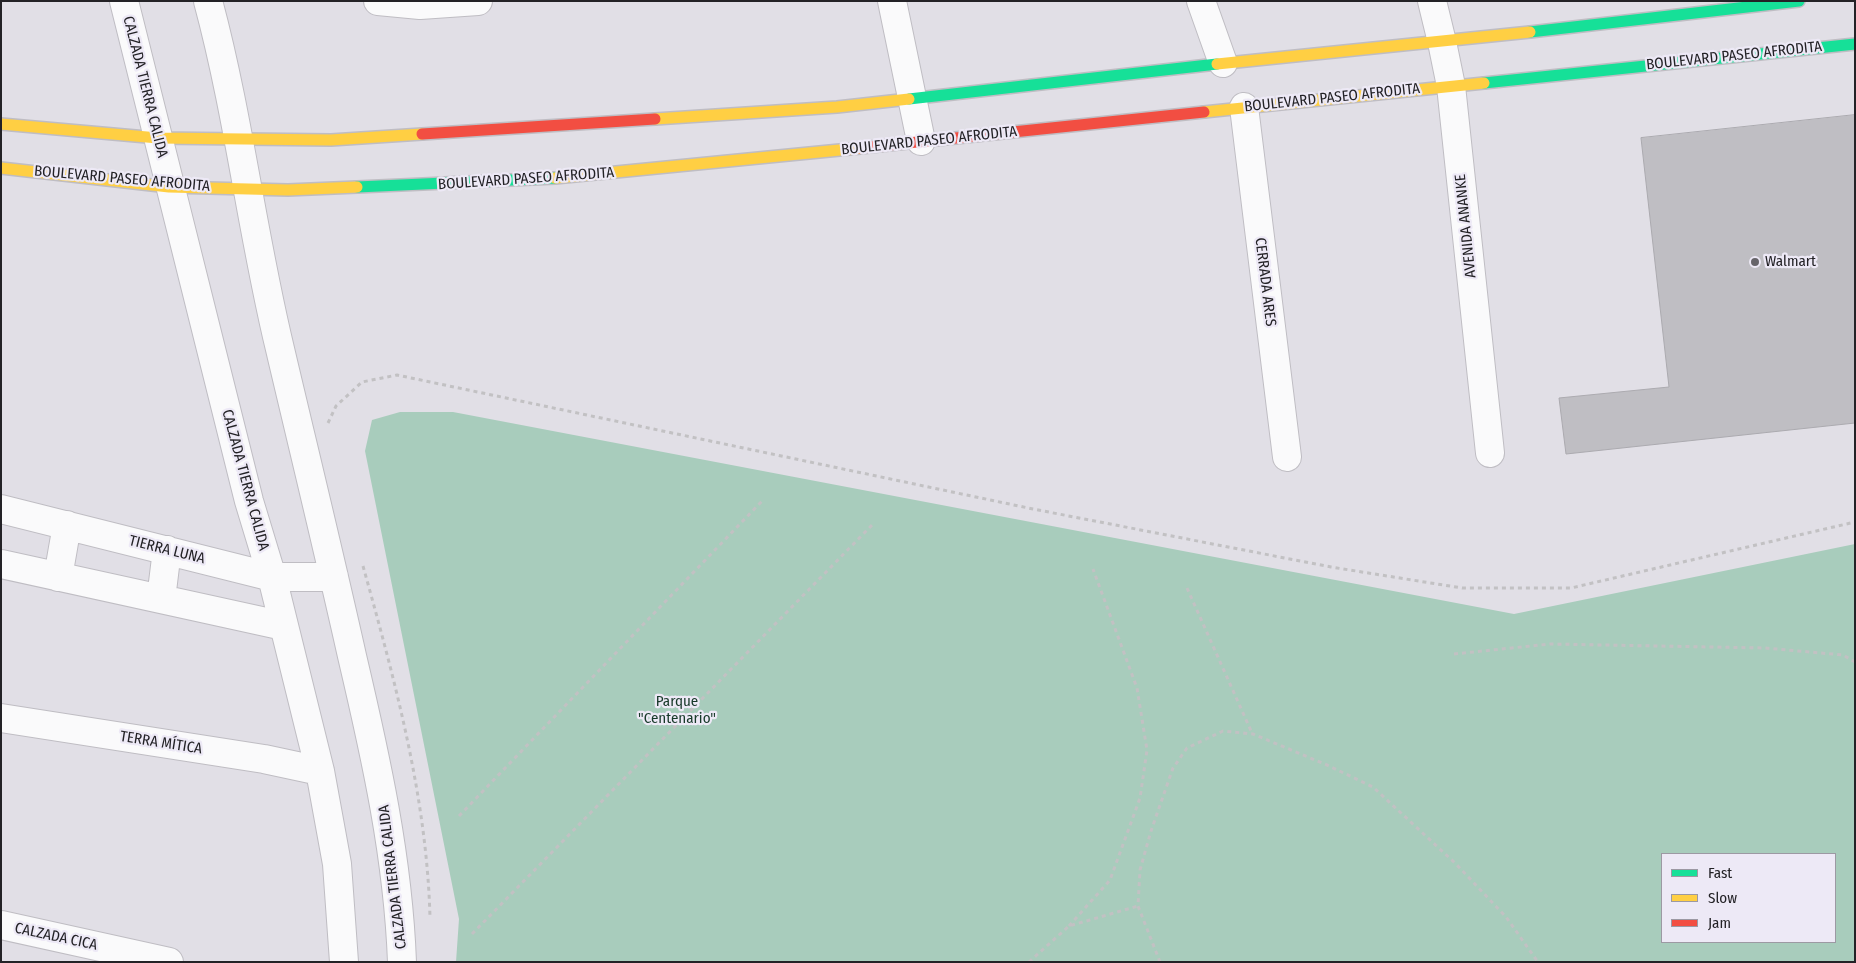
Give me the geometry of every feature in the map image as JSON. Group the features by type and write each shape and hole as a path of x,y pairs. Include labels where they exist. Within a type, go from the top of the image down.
{"street":[{"name":"CALZADA TIERRA CALIDA","path":"124,1 169,187 249,501 272,577 320,771 338,864 344,962"},
{"name":"CALZADA TIERRA CALIDA","path":"208,1 220,46 240,140 274,324 376,757 392,842 401,931 402,962"},
{"path":"378,1 420,5 478,1"},
{"path":"892,1 921,141"},
{"path":"1201,1 1223,63"},
{"name":"AVENIDA ANANKE","path":"1432,1 1451,86 1490,453"},
{"path":"1,124 158,138 331,140 837,108 1223,63 1442,42 1799,1"},
{"name":"BOULEVARD PASEO AFRODITA","path":"1,168 169,187 249,189 357,188 587,176 1855,44"},
{"name":"CERRADA ARES","path":"1244,107 1287,457"},
{"name":"TIERRA LUNA","path":"1,510 272,577 334,577"},
{"path":"58,577 66,525"},
{"path":"161,599 167,550"},
{"path":"1,564 284,626"},
{"name":"TERRA MÍTICA","path":"1,718 264,759 320,771"},
{"name":"CALZADA CICA","path":"1,925 169,962"}],"path":[{"path":"327,428 329,419 336,406 362,382 398,374 1033,510 1321,565 1462,588 1572,588 1855,522"},
{"path":"459,816 764,499"},
{"path":"472,934 874,523"},
{"path":"363,564 396,692 415,780 429,876 430,924"},
{"path":"1029,962 1069,926 1110,880 1140,798 1147,750 1137,688 1093,569"},
{"path":"1187,588 1253,734"},
{"path":"1454,654 1550,644 1765,648 1844,655 1855,662"},
{"path":"1160,962 1138,906 1140,870 1151,831 1173,768 1187,748 1223,731 1253,734 1327,765 1373,787 1456,864 1506,917 1538,962"},
{"path":"1069,926 1138,906"}],"green space":[{"name":"Parque \"Centenario\"","path":"400,412 453,412 1514,614 1855,544 1855,962 456,962 459,919 365,451 372,420"}],"building":[{"name":"Walmart","path":"1855,115 1855,423 1566,454 1559,398 1669,387 1641,138"}],"traffic: fast":[{"path":"1530,32 1799,1"},
{"path":"1484,83 1855,44"},
{"path":"909,99 1217,64"},
{"path":"357,187 555,178"}],"traffic: slow":[{"path":"1217,64 1530,32"},
{"path":"1204,112 1484,83"},
{"path":"655,119 837,107 909,99"},
{"path":"1,124 158,138 331,140 422,134"},
{"path":"555,178 860,148"},
{"path":"1,168 169,187 288,190 357,187"}],"traffic: jam":[{"path":"860,148 1204,112"},
{"path":"422,134 655,119"}],"place":[{"name":"Walmart","path":"1755,262"}]}
